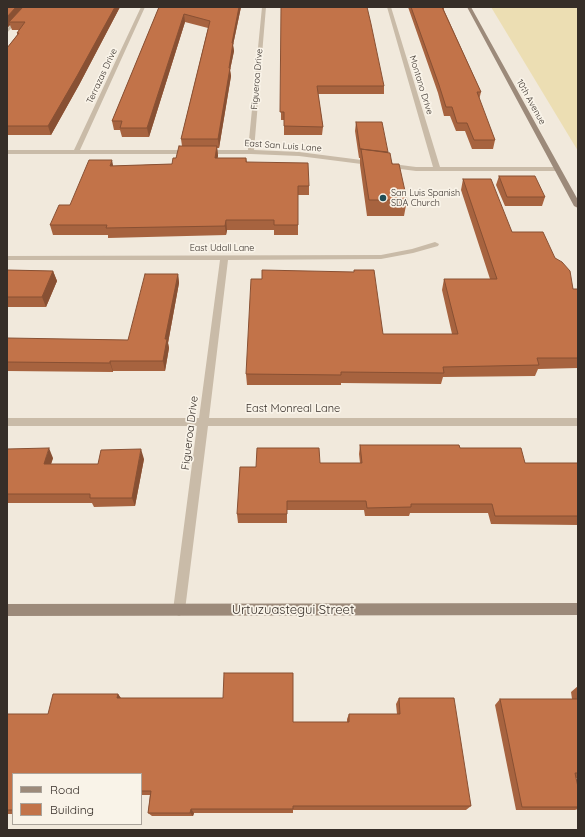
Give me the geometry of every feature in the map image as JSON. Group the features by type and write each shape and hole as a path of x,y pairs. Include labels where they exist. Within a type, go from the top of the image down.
{"main road":[{"name":"10th Avenue","path":"469,7 578,206"},
{"name":"Urtuzuastegui Street","path":"7,610 578,609"}],"street":[{"path":"7,32 28,7"},
{"name":"Terrazas Drive","path":"76,152 143,7"},
{"name":"Figueroa Drive","path":"251,152 264,7"},
{"name":"Montano Drive","path":"389,7 437,169"},
{"name":"East San Luis Lane","path":"7,152 251,152 299,154 387,166 437,169 557,169"},
{"name":"East Udall Lane","path":"7,258 381,257 413,251 435,244"},
{"name":"Figueroa Drive","path":"179,610 224,258"},
{"name":"East Monreal Lane","path":"7,422 578,422"}],"sand":[{"path":"491,7 578,7 578,151"}],"building":[{"path":"7,7 16,7 7,17"},
{"path":"23,7 115,7 48,126 7,126 7,48 19,33 17,33 25,22 9,22"},
{"path":"159,7 239,7 232,43 230,68 218,139 181,139 210,21 184,14 147,128 120,128 122,121 112,121"},
{"path":"281,7 367,7 384,86 317,86 323,127 284,126 284,112 280,112"},
{"path":"411,7 442,7 481,92 477,92 495,140 474,140 467,123 457,123 452,107 446,107"},
{"path":"356,122 382,122 388,152 360,149"},
{"path":"179,146 217,146 215,158 246,158 246,162 308,163 309,186 298,186 298,225 274,225 274,220 226,220 225,226 106,228 107,225 50,225 59,205 70,205 89,160 112,160 110,166 172,164 173,158 176,158"},
{"path":"361,149 390,153 392,164 399,164 407,200 369,200"},
{"path":"499,176 535,176 545,197 507,197"},
{"path":"463,179 491,179 512,232 543,232 555,258 562,262 570,271 573,289 578,289 578,358 537,358 539,365 443,367 444,373 341,372 341,375 246,374 251,279 262,279 262,270 354,272 354,270 374,270 383,334 458,334 444,279 497,279"},
{"path":"7,270 53,271 42,297 7,297"},
{"path":"145,274 178,274 165,339 167,339 163,361 110,361 110,363 7,362 7,338 128,340"},
{"path":"360,445 459,445 460,448 521,448 525,463 578,463 578,516 495,516 492,504 411,504 411,507 367,508 366,501 287,501 287,514 237,514 240,467 256,467 257,448 319,448 320,463 362,463"},
{"path":"49,448 44,464 98,464 101,450 141,449 132,498 90,498 90,494 7,494 7,449"},
{"path":"224,673 293,673 293,722 349,722 349,714 400,714 399,698 454,698 471,806 293,806 293,809 191,809 190,813 148,813 151,791 142,791 142,773 12,773 12,810 7,810 7,714 48,714 53,694 118,694 117,698 223,698"},
{"path":"500,699 578,699 578,773 575,773 578,787 578,807 522,807"}],"place":[{"name":"San Luis Spanish SDA Church","path":"383,198"}]}
